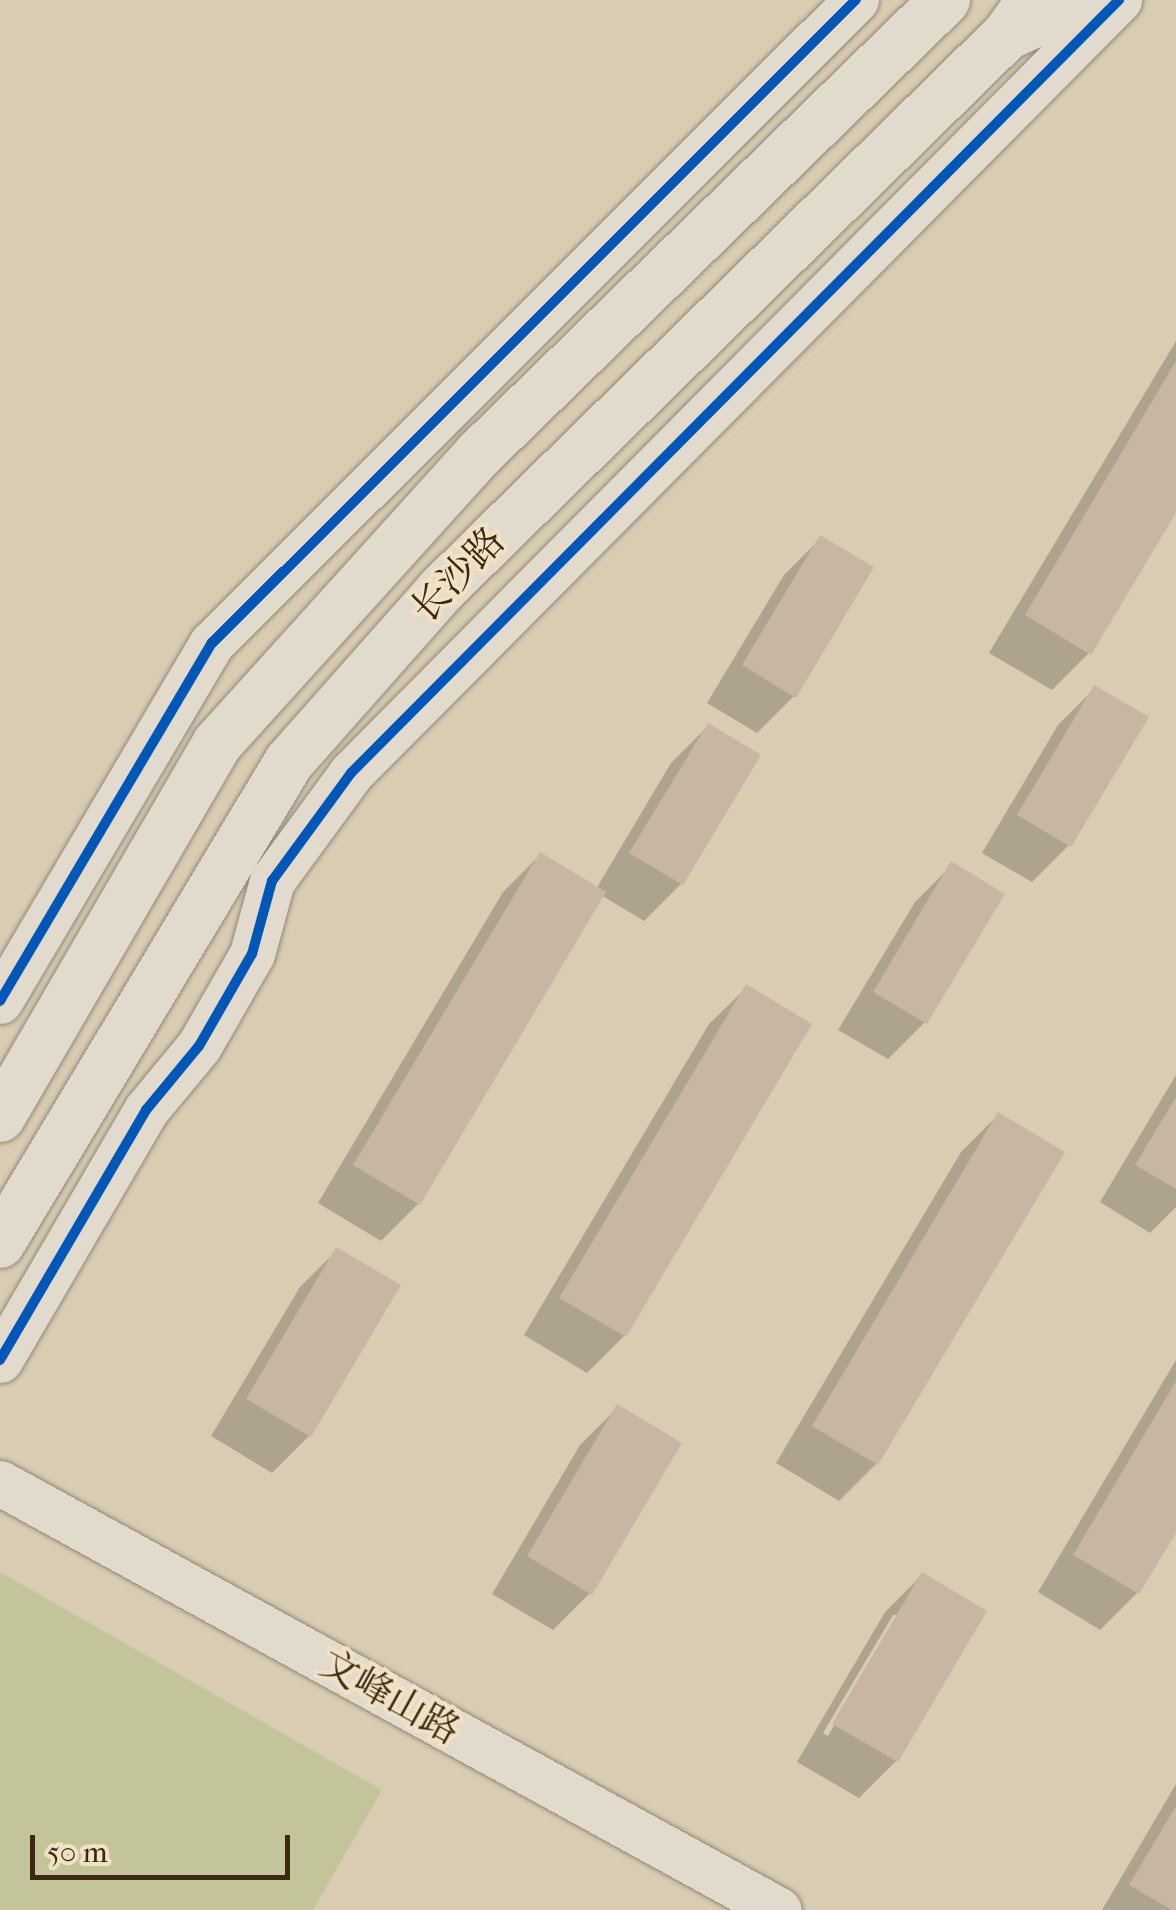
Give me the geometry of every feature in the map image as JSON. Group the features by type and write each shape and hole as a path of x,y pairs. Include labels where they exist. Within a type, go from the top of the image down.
{"main road":[{"name":"长沙路","path":"0,1116 216,744 478,455 945,0"},
{"path":"1019,17 1085,0"},
{"name":"长沙路","path":"0,1242 289,762 441,590 1019,17"}],"street":[{"path":"0,1000 212,643 856,0"},
{"path":"0,1360 146,1110 199,1046 252,954 272,880 351,773 1119,0"},
{"name":"文峰山路","path":"0,1483 780,1910"}],"green space":[{"path":"0,1572 382,1790 313,1910 0,1910"}],"building":[{"path":"1176,361 1176,513 1091,655 1025,615"},
{"path":"820,535 874,567 796,698 742,665"},
{"path":"1094,685 1149,717 1071,847 1017,815"},
{"path":"708,723 761,755 683,885 629,853"},
{"path":"540,852 606,892 420,1205 353,1165"},
{"path":"951,861 1005,894 927,1024 873,992"},
{"path":"746,984 812,1024 626,1337 559,1298"},
{"path":"1176,1097 1176,1189 1135,1165"},
{"path":"998,1112 1065,1152 878,1465 812,1426"},
{"path":"336,1247 401,1285 311,1437 246,1399"},
{"path":"1176,1381 1176,1533 1139,1594 1073,1555"},
{"path":"617,1404 682,1443 592,1595 527,1556"},
{"path":"922,1572 987,1611 898,1762 832,1724"},
{"path":"1176,1806 1176,1910 1172,1910 1129,1885"}],"cycle path":[{"path":"0,1001 212,643 856,0"},
{"path":"0,1360 146,1110 199,1046 252,954 272,881 351,773 1119,0"}]}
